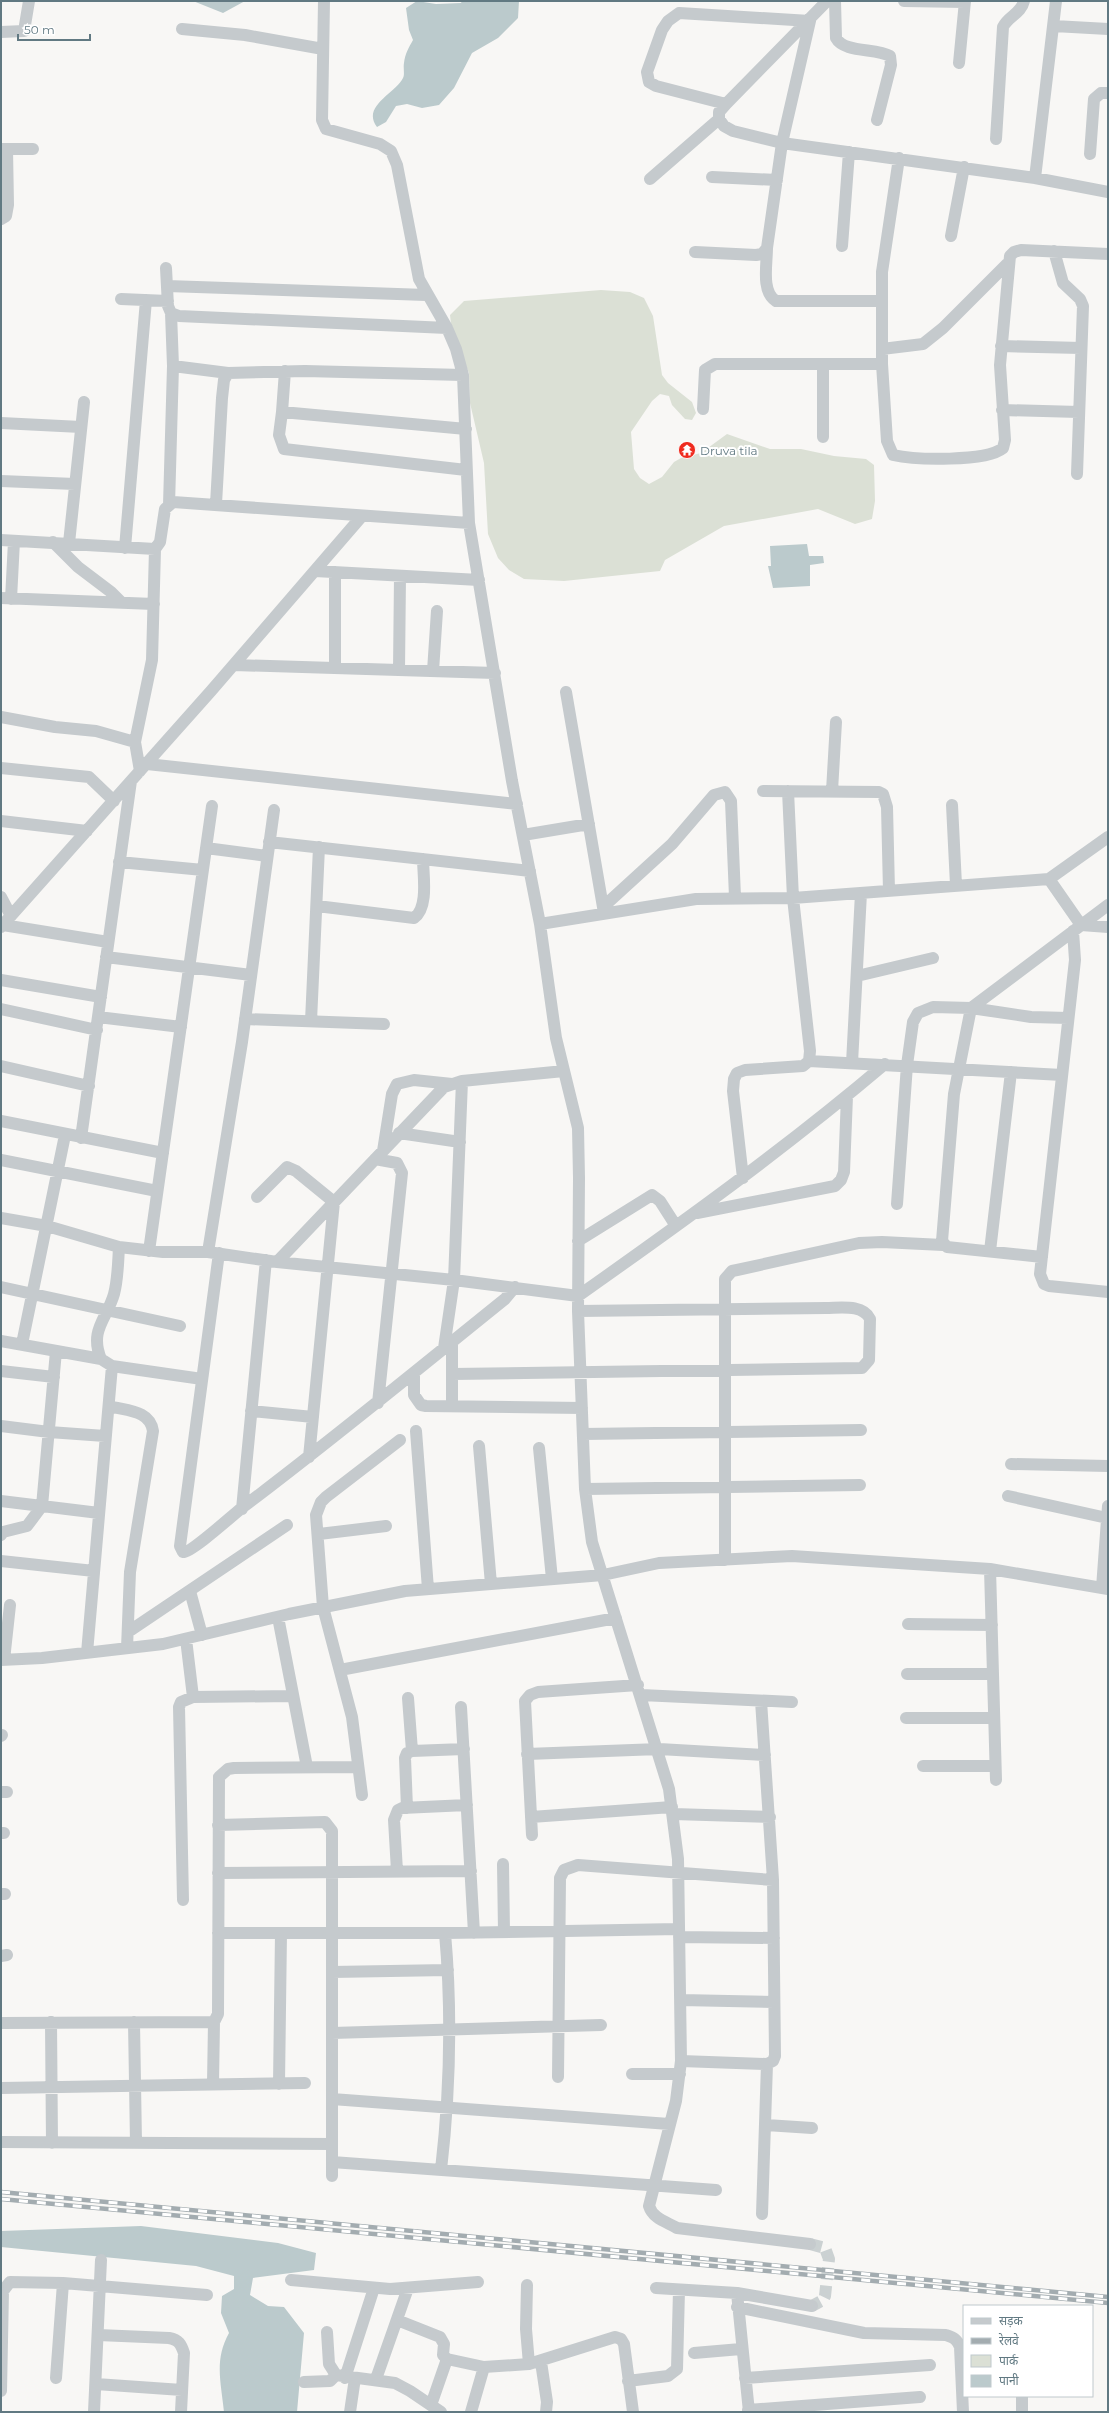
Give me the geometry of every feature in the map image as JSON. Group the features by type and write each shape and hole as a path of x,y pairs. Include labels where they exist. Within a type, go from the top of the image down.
{"street":[{"path":"1,32 24,31 29,1"},
{"path":"324,1 322,120 326,129 380,144 391,151 397,165 417,272 426,295 447,328 456,349 463,375 469,523 516,804 540,924 556,1038 578,1128 578,1312 580,1373 585,1489 592,1542 658,1749 669,1789 678,1873 680,2074 676,2101 649,2206 651,2212 677,2228 810,2244"},
{"path":"650,179 719,119 720,112 726,104 787,40 810,21 827,1"},
{"path":"835,1 836,38 838,42 845,46 890,56 891,65 877,120"},
{"path":"904,1 965,2 959,63"},
{"path":"996,139 1003,27 1005,22 1021,9 1024,1"},
{"path":"1035,178 1056,1"},
{"path":"726,104 656,86 649,82 647,72 668,21 679,13 810,21"},
{"path":"810,21 782,143 767,248 766,288 771,298 776,301 881,301"},
{"path":"1054,26 1108,29"},
{"path":"182,29 245,35 323,49"},
{"path":"1090,154 1094,99 1101,93 1108,92"},
{"path":"719,119 724,126 734,131 782,143 964,167 1035,178 1108,192"},
{"path":"1,219 6,216 8,206 4,149 33,149"},
{"path":"842,246 848,152"},
{"path":"900,158 882,272 881,301 882,364 887,441 893,455 950,458 991,455 1003,448 1005,440 1002,410 1001,346 1007,264 1010,256 1014,252 1021,250 1108,254"},
{"path":"951,236 964,167"},
{"path":"712,177 777,180"},
{"path":"695,252 756,255 762,254 767,248"},
{"path":"1054,251 1063,283 1080,299 1082,306 1077,474"},
{"path":"882,349 923,344 943,328 1007,264"},
{"path":"166,268 173,366 168,505"},
{"path":"167,286 426,295"},
{"path":"121,299 146,300 169,307 180,316 447,328"},
{"path":"125,548 146,300"},
{"path":"1001,346 1081,348"},
{"path":"823,364 823,437"},
{"path":"703,409 703,376 705,370 709,366 882,364"},
{"path":"173,366 228,373 285,371 463,375"},
{"path":"285,371 279,435 280,443 284,449 466,470"},
{"path":"216,504 222,398 224,380 228,373"},
{"path":"69,543 84,402"},
{"path":"1002,410 1079,412"},
{"path":"282,412 466,429"},
{"path":"1,423 81,427"},
{"path":"1,481 76,484"},
{"path":"143,768 135,742 152,660 154,550 160,542 165,509 168,505 173,502 216,504 469,523"},
{"path":"5,922 234,665 362,516"},
{"path":"1,540 69,543 154,550"},
{"path":"14,540 6,599 154,604"},
{"path":"53,542 78,567 111,592 122,603"},
{"path":"315,571 479,580"},
{"path":"335,572 335,668"},
{"path":"398,670 400,576"},
{"path":"433,671 437,611"},
{"path":"234,665 495,673"},
{"path":"566,692 604,911"},
{"path":"1,717 55,727 96,731 135,742"},
{"path":"832,791 836,722"},
{"path":"1,768 89,778 114,801"},
{"path":"143,768 516,804"},
{"path":"81,1138 131,781"},
{"path":"763,791 879,792 885,796 889,891"},
{"path":"743,1178 733,1091 734,1079 737,1073 745,1070 794,1068 803,1066 808,1061 810,1051 793,898 788,791"},
{"path":"604,911 672,844 714,795 720,792 724,792 731,801 735,897"},
{"path":"952,805 956,885"},
{"path":"149,1251 212,806"},
{"path":"274,810 213,1253 202,1380 181,1550 187,1552 191,1550 242,1508 378,1403 504,1299 515,1287"},
{"path":"1,821 87,831"},
{"path":"523,835 589,824"},
{"path":"540,924 604,911 696,899 735,897 793,898 956,885 1039,882 1050,879 1108,837"},
{"path":"269,842 530,870"},
{"path":"311,1021 319,847"},
{"path":"206,848 268,856"},
{"path":"317,906 414,918 418,915 422,903 424,859"},
{"path":"119,862 203,870"},
{"path":"1050,879 1077,928 1040,1274 1044,1284 1108,1292"},
{"path":"852,1063 861,893"},
{"path":"1,897 5,922"},
{"path":"943,1245 941,1236 950,1127 958,1070 971,1008 1108,905"},
{"path":"5,922 108,942"},
{"path":"1077,928 1108,927"},
{"path":"106,957 251,975"},
{"path":"857,976 933,958"},
{"path":"1,980 101,997"},
{"path":"897,1204 907,1065 913,1022 918,1013 933,1007 971,1008 1031,1017 1068,1018"},
{"path":"1,1009 97,1030"},
{"path":"98,1017 181,1027"},
{"path":"245,1019 384,1024"},
{"path":"808,1061 907,1065 958,1070 1062,1075"},
{"path":"1,1218 47,1226 119,1248 149,1251 213,1253 272,1261 515,1287 578,1296 743,1178 885,1064"},
{"path":"1,1066 89,1086"},
{"path":"379,1155 392,1094 397,1084 414,1080 457,1082 564,1071"},
{"path":"990,1251 1011,1072"},
{"path":"242,1508 251,1412 272,1261 334,1202 444,1088 457,1082"},
{"path":"452,1406 452,1374 448,1345 454,1280 460,1142 457,1082"},
{"path":"694,1214 835,1186 841,1180 844,1172 847,1096"},
{"path":"1,1121 65,1135 163,1153"},
{"path":"399,1133 460,1142"},
{"path":"22,1344 65,1135"},
{"path":"378,1403 393,1274 402,1173 398,1163 379,1155"},
{"path":"1,1160 157,1191"},
{"path":"257,1197 287,1167 296,1171 334,1202"},
{"path":"578,1241 652,1195 660,1201 676,1226"},
{"path":"309,1457 329,1267 334,1202"},
{"path":"725,1560 725,1279 732,1271 859,1243 882,1242 943,1245 947,1247 1042,1257"},
{"path":"101,1359 97,1343 99,1330 117,1282 119,1248"},
{"path":"1,1288 33,1293 180,1326"},
{"path":"452,1374 862,1368 869,1360 870,1319 868,1314 860,1309 725,1309 578,1312"},
{"path":"1,1341 101,1359 112,1366 202,1380"},
{"path":"1,1535 3,1532 27,1526 42,1506 56,1351"},
{"path":"87,1653 112,1366"},
{"path":"1,1371 54,1377"},
{"path":"414,1374 414,1395 421,1405 582,1408"},
{"path":"109,1406 148,1417 152,1423 153,1432 130,1572 128,1648"},
{"path":"251,1412 313,1417"},
{"path":"1,1426 49,1432 105,1436"},
{"path":"583,1434 861,1430"},
{"path":"416,1432 428,1590"},
{"path":"362,1795 352,1717 322,1607 319,1534 316,1515 321,1502 400,1440"},
{"path":"479,1446 491,1584"},
{"path":"539,1448 552,1579"},
{"path":"1011,1464 1108,1466"},
{"path":"585,1489 860,1485"},
{"path":"1008,1496 1107,1518"},
{"path":"1,1501 99,1513"},
{"path":"10,1605 3,1660 87,1653 186,1639 322,1607 405,1591 603,1575 659,1563 792,1556 990,1569 1105,1588 1108,1506"},
{"path":"128,1632 287,1525"},
{"path":"319,1534 386,1526"},
{"path":"1,1561 94,1571"},
{"path":"990,1569 996,1780"},
{"path":"190,1591 202,1635"},
{"path":"278,1617 307,1767"},
{"path":"340,1670 616,1618"},
{"path":"908,1624 992,1625"},
{"path":"186,1639 193,1698"},
{"path":"907,1674 993,1674"},
{"path":"532,1835 524,1709 525,1701 530,1695 538,1692 639,1690 761,1701 792,1702"},
{"path":"183,1900 179,1707 186,1699 193,1698 293,1696"},
{"path":"408,1698 412,1751"},
{"path":"681,2061 767,2064 773,2061 775,2056 773,1880 770,1817 761,1701"},
{"path":"461,1707 474,1933"},
{"path":"906,1718 994,1718"},
{"path":"407,1808 405,1758 407,1753 412,1751 464,1749"},
{"path":"527,1754 658,1749 765,1755"},
{"path":"213,2084 214,2022 218,2014 219,1777 228,1769 358,1766"},
{"path":"923,1766 995,1766"},
{"path":"396,1871 395,1814 398,1810 407,1808 467,1805"},
{"path":"531,1817 672,1811 770,1817"},
{"path":"218,1825 325,1822 332,1832 332,2176"},
{"path":"503,1864 504,1932"},
{"path":"558,2077 560,1878 564,1870 570,1866 578,1865 773,1880"},
{"path":"218,1873 470,1871"},
{"path":"218,1933 332,1934 559,1931 679,1933 774,1938"},
{"path":"279,2084 281,1933"},
{"path":"441,2170 448,2108 448,1970 445,1933"},
{"path":"332,1972 448,1970"},
{"path":"680,2000 774,2002"},
{"path":"51,2022 52,2142"},
{"path":"134,2022 136,2143"},
{"path":"1,2023 214,2022"},
{"path":"332,2033 601,2025"},
{"path":"762,2214 767,2064"},
{"path":"632,2074 680,2074"},
{"path":"1,2088 305,2083"},
{"path":"332,2099 669,2124"},
{"path":"766,2125 812,2128"},
{"path":"1,2142 332,2144"},
{"path":"332,2162 716,2190"},
{"path":"94,2412 101,2260"},
{"path":"1,2391 3,2290 5,2286 16,2280 207,2295"},
{"path":"291,2280 374,2288 408,2288 478,2282"},
{"path":"56,2378 63,2283"},
{"path":"527,2285 526,2329 547,2402 546,2412"},
{"path":"350,2412 345,2377 374,2288"},
{"path":"376,2379 408,2288"},
{"path":"656,2288 737,2293 812,2306"},
{"path":"628,2381 668,2376 677,2369 679,2290"},
{"path":"737,2293 741,2349 749,2411 920,2397"},
{"path":"737,2307 864,2333 946,2335 952,2337 957,2340 960,2347 963,2412"},
{"path":"397,2320 440,2337 444,2344 443,2355 447,2360 484,2367 535,2363 585,2345 615,2337 621,2339 624,2344 633,2412"},
{"path":"326,2332 329,2364 345,2377"},
{"path":"98,2335 176,2340 182,2345 184,2353 181,2412"},
{"path":"694,2353 741,2349"},
{"path":"304,2382 330,2381 345,2377 376,2379 395,2383 436,2410 447,2360"},
{"path":"744,2378 930,2365"},
{"path":"471,2412 484,2367"},
{"path":"96,2384 182,2390"},
{"path":"1022,2397 1022,2412"}],"green space":[{"path":"601,290 630,292 644,298 653,316 662,375 668,383 692,402 696,413 692,420 685,419 672,405 669,396 660,394 652,401 631,432 634,469 640,478 649,484 662,477 674,462 681,458 701,453 727,434 770,449 801,449 834,456 866,459 874,465 875,501 872,519 855,524 818,509 724,526 665,560 660,571 564,581 524,579 509,570 498,558 488,534 484,463 470,403 469,373 452,332 450,315 464,301"}],"water":[{"path":"193,1 245,1 223,13"},
{"path":"417,1 436,4 461,3 462,1 519,1 518,18 498,38 472,53 454,88 439,105 422,108 407,104 396,106 386,122 377,127 373,119 373,113 376,106 399,84 404,76 405,57 413,40 409,30 406,8"},
{"path":"807,544 809,556 823,556 824,563 810,565 810,586 773,588 768,566 771,566 770,546"},
{"path":"141,2226 278,2243 316,2253 314,2270 253,2278 250,2295 268,2306 284,2307 304,2333 297,2412 224,2412 220,2381 220,2362 224,2343 229,2333 221,2313 222,2296 234,2289 234,2276 196,2266 1,2247 1,2231"}],"tunnel":[{"path":"810,2244 825,2248 829,2259 825,2296 823,2300 812,2306"}],"railway":[{"path":"1,2192 1108,2297"},
{"path":"1,2199 1108,2303"}],"place":[{"name":"Druva tila","path":"687,450"}]}
